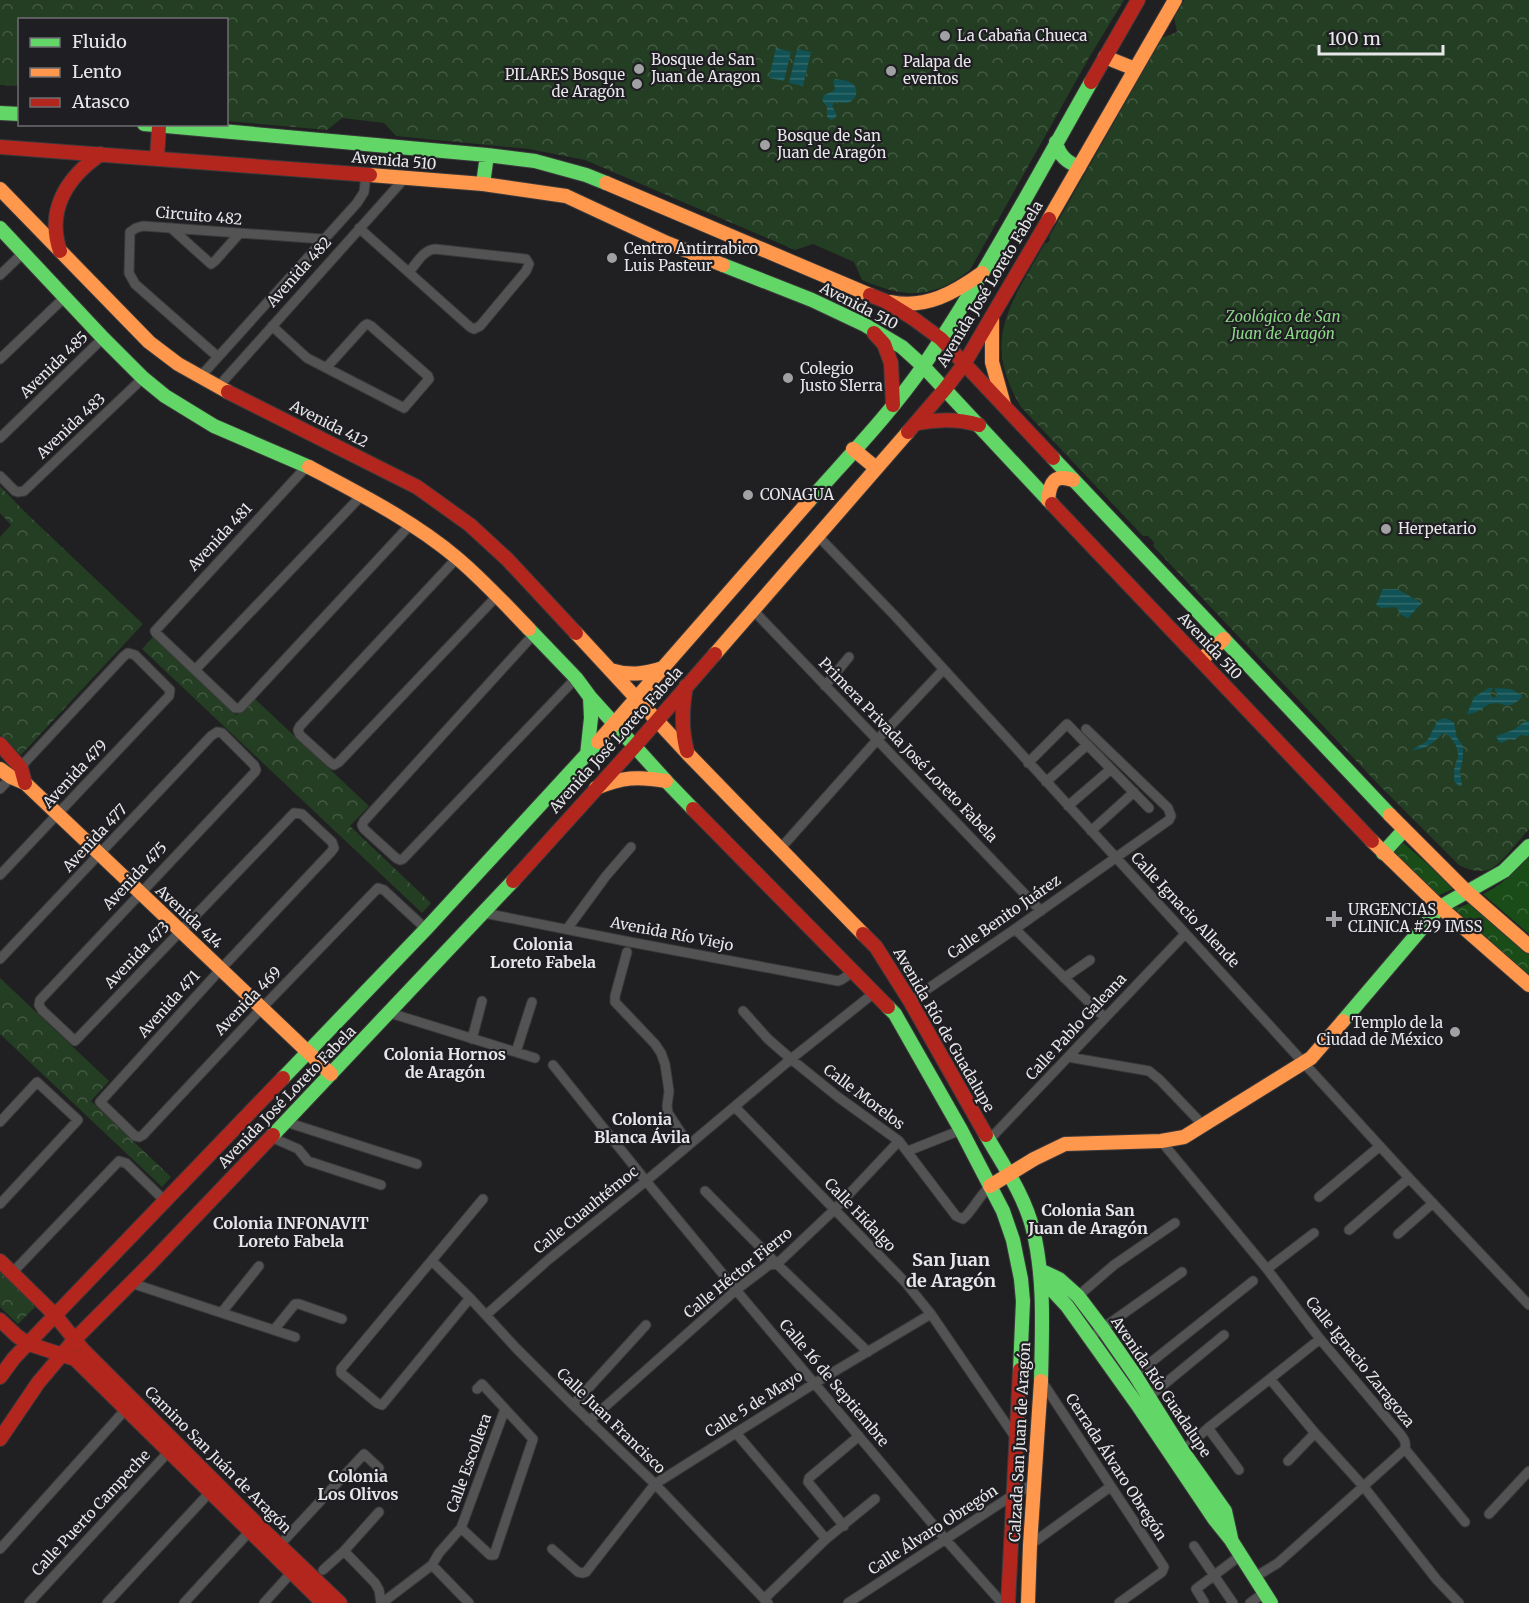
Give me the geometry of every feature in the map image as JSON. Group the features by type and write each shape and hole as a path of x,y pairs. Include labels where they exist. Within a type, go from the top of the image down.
{"main road":[{"name":"Avenida José Loreto Fabela","path":"0,1377 14,1358 426,929 587,755 893,405 923,366 982,273 1138,0"},
{"name":"Avenida José Loreto Fabela","path":"0,1439 38,1383 62,1353 484,913 635,746 876,468 918,423 964,363 992,318 1175,0"},
{"path":"1105,57 1135,69"},
{"path":"0,113 18,114"},
{"path":"157,158 159,126"},
{"name":"Avenida 510","path":"159,126 535,161 586,175 885,301 941,339 1404,830 1466,891 1529,946"},
{"path":"1056,142 1060,155 1072,165 1079,167"},
{"name":"Avenida 510","path":"0,147 483,184 566,196 667,243 813,300 865,325 902,347 923,366 1383,852 1440,907 1529,985"},
{"path":"60,251 55,235 55,218 61,201 70,183 82,168 101,154"},
{"path":"483,184 487,155"},
{"path":"1047,158 1065,170 1070,176 1069,183"},
{"name":"Avenida 412","path":"0,189 150,342 178,364 218,387 417,487 470,525 507,559 636,698"},
{"path":"0,228 103,338 143,378 165,396 214,426 307,466 411,524 457,558 497,596 576,678 590,697 666,781 895,1014 990,1186 1034,1159 1065,1144 1161,1141 1184,1137 1305,1062 1317,1052 1440,907 1466,891 1491,880 1504,871 1529,846"},
{"path":"885,301 910,304 936,300 964,286 982,273"},
{"path":"813,300 824,275"},
{"path":"992,318 992,362 1005,407"},
{"path":"865,325 884,344 891,363 893,405"},
{"path":"918,423 931,420 966,420 980,425"},
{"path":"854,449 876,468"},
{"path":"1048,500 1049,490 1054,480 1065,477 1073,480"},
{"path":"1201,660 1224,639"},
{"path":"610,670 634,676 663,668"},
{"path":"686,686 682,707 682,737 688,754"},
{"path":"587,755 591,718 590,697"},
{"name":"Avenida Río de Guadalupe","path":"636,698 876,947 910,1001 1009,1174 1033,1228 1041,1277"},
{"name":"Avenida 414","path":"0,744 14,774 331,1074"},
{"path":"596,789 622,778 645,777 666,781"},
{"path":"1383,852 1404,830"},
{"name":"Calzada San Juan de Aragón","path":"990,1186 1003,1211 1013,1240 1023,1301 1008,1603"},
{"name":"Camino San Juán de Aragón","path":"0,1261 55,1315 117,1392 126,1409 142,1416"},
{"name":"Calzada San Juan de Aragón","path":"1028,1603 1041,1381 1041,1277"},
{"name":"Avenida Río Guadalupe","path":"1041,1277 1059,1279 1078,1296 1135,1375 1144,1402"},
{"name":"Avenida Río Guadalupe","path":"1041,1277 1144,1402 1178,1455 1225,1510 1231,1540 1267,1598"},
{"path":"0,1320 28,1344 62,1353"},
{"name":"Camino San Juán de Aragón","path":"62,1353 75,1359 117,1392 276,1549 340,1603"},
{"name":"Camino San Juán de Aragón","path":"173,1447 211,1491 234,1507 250,1531 276,1549 292,1572 323,1603"}],"street":[{"name":"Avenida 482","path":"200,377 357,203 364,192 366,175"},
{"name":"Avenida 482","path":"218,387 404,178"},
{"name":"Circuito 482","path":"218,357 135,284 129,273 130,232 143,226 323,239"},
{"path":"171,228 211,264 239,234"},
{"path":"359,228 470,327 474,329 480,326 526,272 529,264 526,260 435,249 429,250 409,272"},
{"path":"0,275 23,253"},
{"path":"0,359 65,297"},
{"path":"272,326 307,358 326,368 404,408 429,379 367,324 326,368"},
{"name":"Avenida 485","path":"0,438 103,338"},
{"name":"Avenida 483","path":"0,476 13,489 18,492 24,491 143,378"},
{"name":"Avenida 481","path":"195,670 156,633 156,628 307,466"},
{"path":"362,495 195,670 236,709 240,708 411,524"},
{"name":"Calle Ignacio Allende","path":"818,536 896,617 1380,1146 1529,1305"},
{"path":"457,558 300,726 298,730 300,735 334,765 339,762 497,596"},
{"name":"Primera Privada José Loreto Fabela","path":"753,610 1041,910"},
{"path":"534,634 363,821 364,829 396,858 400,860 405,858 576,678"},
{"name":"Avenida 479","path":"0,875 169,696 171,692 169,688 135,655 128,653 14,774"},
{"path":"825,686 849,657"},
{"path":"780,849 943,670"},
{"path":"1028,763 1067,724 1149,808"},
{"name":"Calle Benito Juárez","path":"910,1001 1166,823 1171,816 1168,808 1086,729"},
{"name":"Avenida 477","path":"0,959 211,736 222,732 254,765 256,770"},
{"path":"1046,782 1087,745"},
{"path":"1068,806 1110,769"},
{"name":"Avenida 475","path":"75,1041 42,1010 39,1005 40,1000 256,770"},
{"path":"0,789 14,774"},
{"path":"1091,831 1134,792"},
{"name":"Avenida 473","path":"75,1041 297,812 332,842 334,848"},
{"path":"567,929 606,876 631,847"},
{"name":"Avenida 471","path":"139,1137 135,1136 100,1102 334,848"},
{"name":"Avenida 469","path":"139,1137 376,890 380,888 384,890 426,929"},
{"name":"Avenida Río Viejo","path":"484,913 837,981 853,972"},
{"path":"1015,929 1105,1018"},
{"name":"Calle Pablo Galeana","path":"989,1140 1185,933"},
{"path":"627,952 615,1002 661,1053 669,1091 668,1113 689,1145"},
{"path":"1064,978 1090,960"},
{"name":"Calle Cuauhtémoc","path":"486,1315 548,1260 874,993"},
{"path":"472,1039 482,1000"},
{"path":"516,1052 532,1002"},
{"name":"Calle Morelos","path":"743,1011 768,1039 791,1059 838,1097 899,1141 956,1216 963,1219 967,1216 990,1186"},
{"path":"390,1013 535,1058"},
{"path":"1068,1057 1149,1071 1203,1125"},
{"name":"Calle 16 de Septiembre","path":"553,1065 736,1290 946,1540 1002,1603"},
{"path":"0,1122 37,1082 78,1120 0,1204"},
{"name":"Calle Hidalgo","path":"735,1107 905,1282 931,1314 1016,1438"},
{"path":"286,1122 417,1164"},
{"path":"908,1151 961,1130"},
{"path":"271,1137 297,1149 308,1161 381,1185"},
{"name":"Calle Héctor Fierro","path":"589,1421 736,1290 769,1264 777,1264 834,1210 899,1141"},
{"name":"Calle Ignacio Zaragoza","path":"1161,1141 1267,1269 1320,1339 1405,1440 1405,1449 1364,1487 1278,1563 1255,1576"},
{"path":"1319,1197 1380,1146"},
{"path":"12,1273 117,1162 126,1163 165,1201"},
{"path":"1349,1230 1410,1178"},
{"path":"705,1191 868,1352"},
{"path":"470,1298 382,1405 379,1405 340,1372 483,1199"},
{"path":"1398,1234 1433,1203"},
{"path":"1078,1296 1114,1264 1175,1223"},
{"path":"1267,1269 1314,1233"},
{"name":"Calle Juan Francisco","path":"432,1261 516,1348 655,1484 766,1601"},
{"path":"222,1312 259,1266"},
{"path":"1089,1338 1182,1272"},
{"path":"1135,1375 1253,1281"},
{"path":"131,1283 295,1337"},
{"path":"274,1330 292,1306 297,1303 342,1319"},
{"name":"Calle 5 de Mayo","path":"552,1548 578,1572 586,1572 655,1484 815,1383 931,1314"},
{"path":"573,1405 646,1325"},
{"path":"1144,1402 1224,1335"},
{"path":"1178,1455 1208,1428 1320,1339"},
{"path":"1270,1379 1364,1487 1422,1561 1459,1603"},
{"name":"Cerrada Álvaro Obregón","path":"1041,1381 1163,1566 1164,1569 1119,1603"},
{"path":"344,1551 375,1583 379,1590 381,1603 432,1565 439,1552 461,1528 493,1556 533,1439 482,1384 477,1389"},
{"name":"Calle Escollera","path":"461,1528 505,1408"},
{"path":"0,1549 126,1409"},
{"path":"1208,1428 1239,1470"},
{"path":"736,1433 826,1539"},
{"path":"1288,1461 1315,1433"},
{"path":"844,1526 808,1482 809,1478 859,1436"},
{"name":"Calle Puerto Campeche","path":"29,1603 173,1447"},
{"path":"1405,1449 1465,1522"},
{"path":"276,1549 364,1454 379,1468"},
{"path":"1490,1514 1529,1471"},
{"name":"Calle Álvaro Obregón","path":"848,1603 1013,1495 1035,1484"},
{"path":"1030,1545 1110,1487"},
{"path":"107,1603 211,1491"},
{"path":"766,1601 826,1539 875,1499"},
{"path":"323,1570 344,1551 379,1512"},
{"path":"184,1603 250,1531"},
{"path":"1194,1546 1233,1603"},
{"path":"1203,1603 1196,1589 1241,1556"},
{"path":"432,1565 469,1603"},
{"path":"264,1603 292,1572"},
{"path":"1250,1603 1267,1598"}],"green space":[{"name":"Bosque de San Juan de Aragón","path":"0,0 1124,0 970,270 943,287 918,293 905,293 877,286 862,280 854,262 813,244 795,250 585,160 529,149 396,136 384,123 342,118 327,130 228,121 228,18 18,18 18,86 0,85"},
{"name":"Zoológico de San Juan de Aragón","path":"1184,0 1529,0 1529,829 1493,868 1488,870 1477,871 1459,865 1378,784 1153,546 1154,542 1148,536 1143,536 1021,407 1009,383 1003,361 1002,341 1005,322 1012,304 1162,38 1177,32 1174,18"},
{"path":"0,486 143,624 21,755 0,735 0,537 11,525 0,513"},
{"path":"153,637 236,715 253,697 369,806 350,826 431,903 422,913 142,649"},
{"path":"1400,840 1453,886 1453,889 1435,897 1392,858 1395,843"},
{"path":"1529,856 1529,934 1483,894 1508,878"},
{"path":"1470,903 1529,953 1529,975 1450,908"},
{"path":"0,978 109,1081 91,1101 171,1177 162,1187 0,1034"},
{"path":"0,1266 39,1303 18,1324 0,1307"}],"water":[{"path":"776,48 791,52 784,81 769,78"},
{"path":"797,49 811,52 803,86 789,83"},
{"path":"835,79 852,83 856,88 856,94 848,103 835,102 832,106 837,115 831,120 827,117 827,107 822,100 824,95 834,91"},
{"path":"1383,589 1397,589 1422,603 1408,618 1401,615 1396,607 1381,608 1376,605"},
{"path":"1493,688 1490,694 1494,698 1498,695 1495,688 1511,689 1523,696 1513,704 1490,704 1467,714 1474,697"},
{"path":"1445,718 1454,722 1457,738 1463,746 1460,771 1462,786 1454,781 1458,753 1452,739 1443,733 1429,745 1412,750 1427,741 1437,722"},
{"path":"1529,721 1528,736 1521,735 1514,740 1499,742 1496,736"}],"traffic: fast":[{"path":"809,501 883,418 924,365 1031,190 1091,82"},
{"path":"0,113 18,114"},
{"path":"166,126 535,161 606,183"},
{"path":"1056,142 1064,158 1079,167"},
{"path":"483,184 487,155"},
{"path":"0,228 103,338 143,378 165,396 214,426 309,467"},
{"path":"723,265 812,300 865,325 902,347 923,366 1052,504"},
{"path":"1053,458 1390,815"},
{"path":"529,629 693,809"},
{"path":"587,755 591,718 590,697"},
{"path":"283,1078 426,929 598,742"},
{"path":"1383,853 1404,830"},
{"path":"1343,1021 1440,907 1504,871 1529,846"},
{"path":"273,1135 513,881"},
{"path":"888,1007 895,1014 961,1130 1003,1211 1013,1240 1021,1279 1023,1301 1020,1370"},
{"path":"986,1135 1019,1193 1033,1230 1041,1286 1041,1381"},
{"path":"1040,1270 1059,1279 1078,1296 1103,1329 1225,1511 1231,1538"},
{"path":"1042,1283 1067,1306 1231,1540 1271,1603"}],"traffic: slow":[{"path":"1049,219 1175,0"},
{"path":"1105,57 1135,69"},
{"path":"370,175 483,184 566,196 667,243 723,265"},
{"path":"606,183 870,295"},
{"path":"0,189 149,342 178,364 228,392"},
{"path":"891,302 904,304 939,298 982,273"},
{"path":"992,317 992,362 1004,405"},
{"path":"715,654 908,432"},
{"path":"853,449 876,468"},
{"path":"309,467 386,509 440,545 476,575 529,629"},
{"path":"1048,500 1054,481 1061,478 1073,480"},
{"path":"598,742 809,501"},
{"path":"576,633 688,754 863,934"},
{"path":"1201,660 1224,639"},
{"path":"610,670 637,674 663,668"},
{"path":"0,769 25,783 331,1074"},
{"path":"596,788 630,778 666,781"},
{"path":"1390,815 1466,891 1529,946"},
{"path":"1372,841 1440,907 1529,985"},
{"path":"990,1186 1034,1159 1065,1144 1161,1141 1184,1137 1311,1058 1343,1021"},
{"path":"1028,1603 1041,1381"}],"traffic: jam":[{"path":"1091,82 1138,0"},
{"path":"157,158 159,126"},
{"path":"0,147 370,175"},
{"path":"60,251 56,236 56,222 62,196 78,173 101,154"},
{"path":"908,432 964,364 1049,219"},
{"path":"870,295 885,301 941,339 1053,458"},
{"path":"874,333 884,344 891,363 893,405"},
{"path":"228,392 417,487 470,525 507,559 576,633"},
{"path":"918,423 949,420 979,425"},
{"path":"1052,504 1372,841"},
{"path":"513,881 715,654"},
{"path":"686,686 683,718 687,751"},
{"path":"0,744 21,768 25,783"},
{"path":"693,809 888,1007"},
{"path":"863,934 876,947 910,1001 986,1135"},
{"path":"0,1377 14,1358 283,1078"},
{"path":"0,1439 38,1383 75,1339 273,1135"},
{"path":"0,1261 55,1315 83,1350 256,1523 340,1603"},
{"path":"0,1320 29,1344 75,1359 323,1603"},
{"path":"1008,1603 1020,1370"}],"place":[{"name":"La Cabaña Chueca","path":"945,36"},
{"name":"Bosque de San Juan de Aragon","path":"639,69"},
{"name":"Palapa de eventos","path":"891,71"},
{"name":"PILARES Bosque de Aragón","path":"637,84"},
{"name":"Bosque de San Juan de Aragón","path":"765,145"},
{"name":"Centro Antirrabico Luis Pasteur","path":"612,258"},
{"name":"Colegio Justo SIerra","path":"788,378"},
{"name":"CONAGUA","path":"748,495"},
{"name":"Herpetario","path":"1386,529"},
{"name":"URGENCIAS CLINICA #29 IMSS","path":"1334,919"},
{"name":"Templo de la Ciudad de México","path":"1455,1032"}],"district":[{"name":"Colonia Loreto Fabela","path":"543,953"},
{"name":"Colonia Hornos de Aragón","path":"445,1063"},
{"name":"Colonia Blanca Ávila","path":"642,1128"},
{"name":"Colonia San Juan de Aragón","path":"1088,1219"},
{"name":"Colonia INFONAVIT Loreto Fabela","path":"291,1232"},
{"name":"San Juan de Aragón","path":"951,1270"},
{"name":"Colonia Los Olivos","path":"358,1485"}]}
